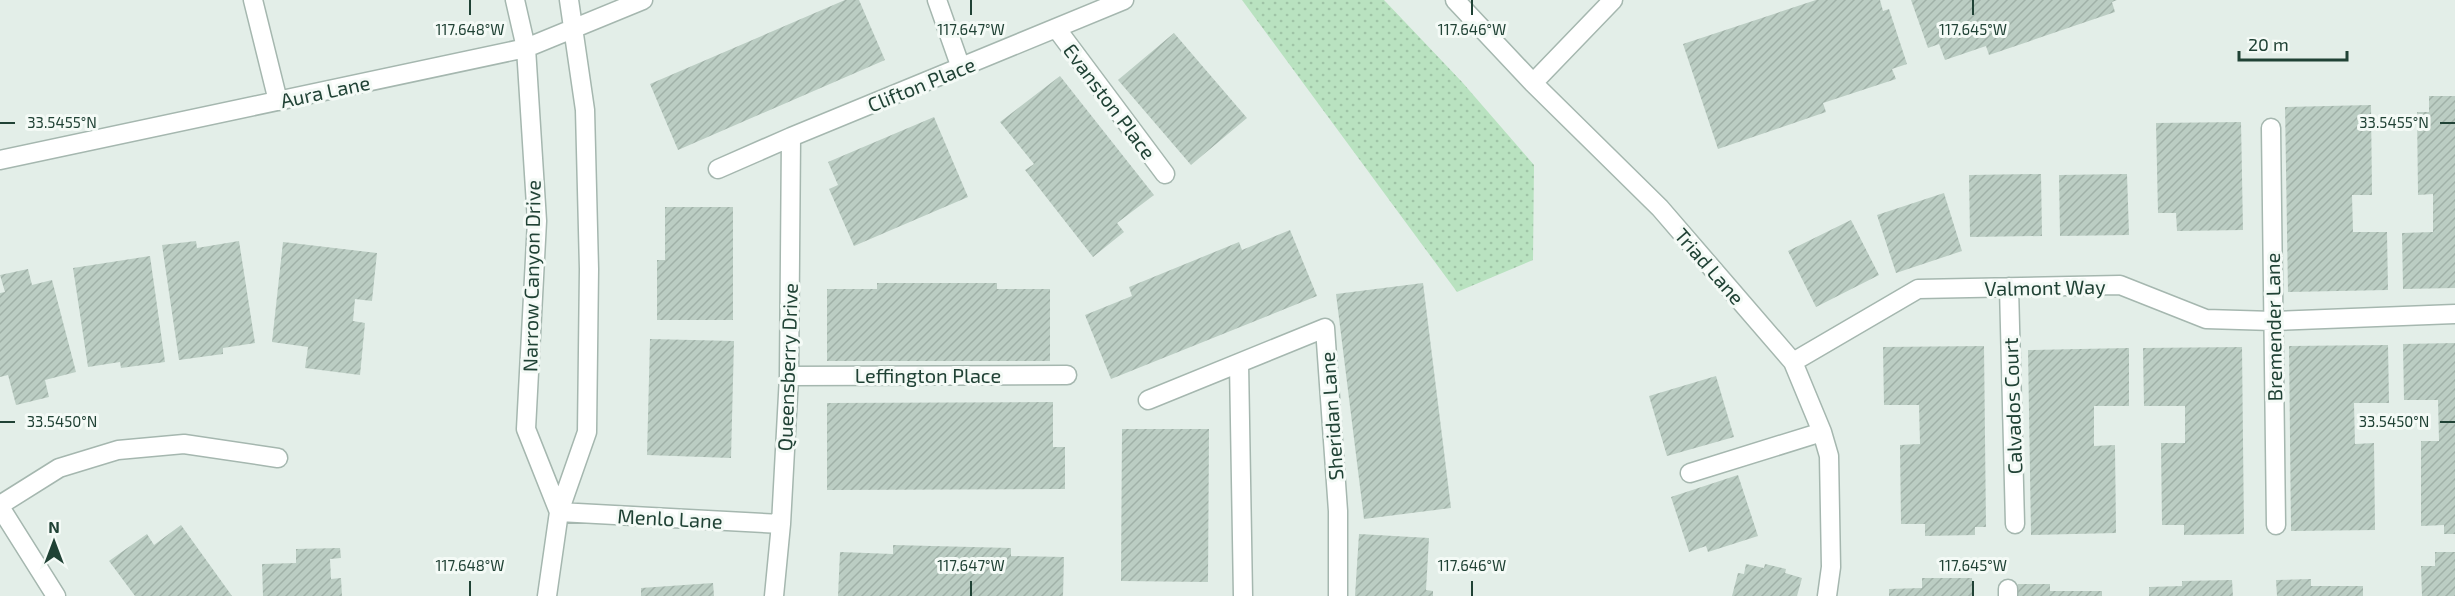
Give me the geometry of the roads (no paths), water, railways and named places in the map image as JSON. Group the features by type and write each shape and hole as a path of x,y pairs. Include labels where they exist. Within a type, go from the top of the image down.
{"street":[{"path":"253,0 278,101"},
{"name":"Narrow Canyon Drive","path":"515,0 526,48 537,221 526,429 559,512"},
{"name":"Narrow Canyon Drive","path":"547,596 559,512 587,432 589,269 585,110 569,0"},
{"name":"Aura Lane","path":"0,160 526,48 643,0"},
{"path":"937,0 961,68"},
{"name":"Clifton Place","path":"718,170 791,137 1124,0"},
{"name":"Triad Lane","path":"1455,0 1533,83 1660,208 1793,362 1822,432 1828,456 1831,567 1827,596"},
{"path":"1533,83 1613,0"},
{"name":"Evanston Place","path":"1056,28 1165,174"},
{"name":"Bremender Lane","path":"2271,128 2276,525"},
{"name":"Queensberry Drive","path":"774,596 781,524 789,376 791,137"},
{"name":"Valmont Way","path":"1793,362 1918,289 2120,285 2206,319 2273,321 2455,314"},
{"name":"Calvados Court","path":"2009,287 2015,524"},
{"name":"Sheridan Lane","path":"1148,400 1325,328 1338,511 1338,596"},
{"path":"1239,363 1243,596"},
{"name":"Leffington Place","path":"789,376 1067,375"},
{"path":"1690,473 1822,432"},
{"path":"56,596 0,506 59,468 118,450 184,444 278,458"},
{"name":"Menlo Lane","path":"559,512 781,524"}]}
